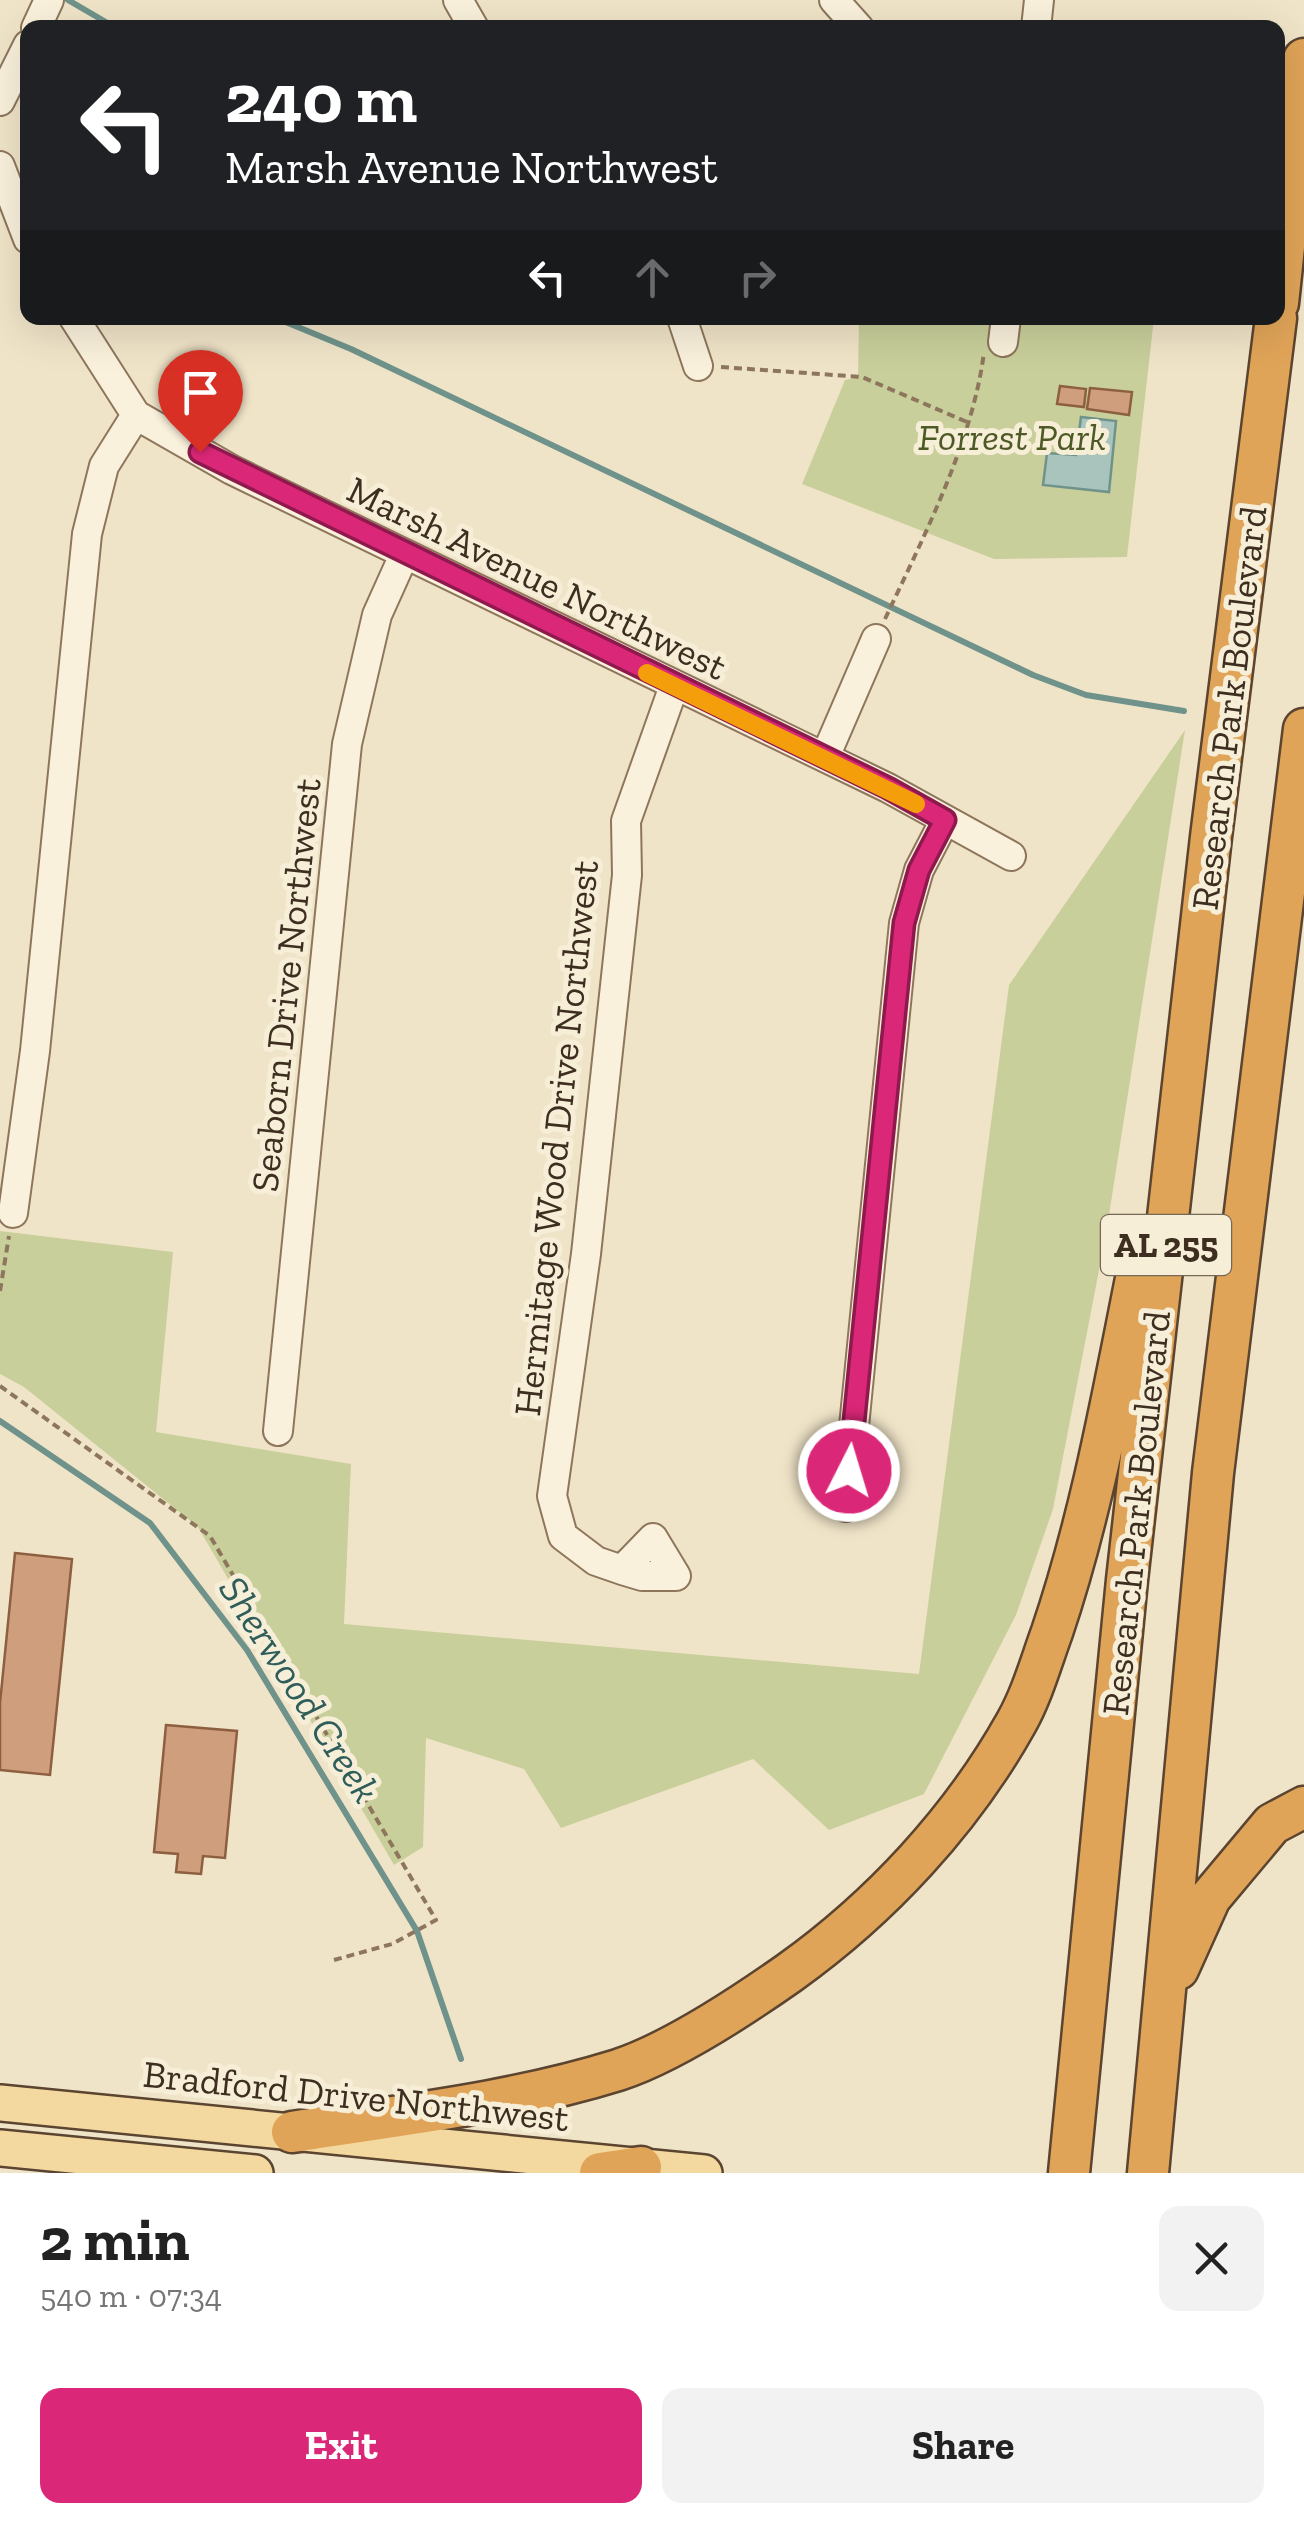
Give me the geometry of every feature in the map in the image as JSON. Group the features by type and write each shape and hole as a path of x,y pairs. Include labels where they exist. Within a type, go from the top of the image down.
{"highway":[{"path":"1285,237 1304,59"},
{"name":"Research Park Boulevard","path":"1069,2173 1127,1580 1275,325"},
{"path":"1302,744 1304,835"},
{"name":"Research Park Boulevard","path":"1148,2173 1213,1472 1302,744"},
{"path":"292,2132 458,2109 621,2069 732,2013 820,1950 890,1887 951,1821 1017,1722 1072,1572 1197,976"},
{"path":"1164,2000 1210,1898 1272,1824 1304,1806"},
{"path":"600,2173 641,2167"}],"main road":[{"name":"Bradford Drive Northwest","path":"0,2103 704,2173"},
{"path":"0,2148 255,2173"}],"street":[{"path":"834,0 852,20"},
{"path":"0,101 20,61"},
{"path":"0,166 20,218"},
{"name":"Marsh Avenue Northwest","path":"78,325 136,415 232,470 826,757 1011,856"},
{"path":"684,325 698,366"},
{"path":"13,1213 35,1051 86,534 104,466 136,415"},
{"name":"Seaborn Drive Northwest","path":"278,1431 347,744 378,615 404,554"},
{"path":"826,757 881,629"},
{"name":"Hermitage Wood Drive Northwest","path":"622,1570 596,1561 563,1536 552,1496 586,1254 627,875 626,822 674,686"},
{"path":"846,1507 904,923 919,870 945,820"}],"path":[{"path":"881,629 930,522 998,335"},
{"path":"698,366 862,377 966,422"},
{"path":"0,1291 13,1213"},
{"path":"0,1386 210,1536 436,1920 392,1944 334,1960"}],"green space":[{"name":"Forrest Park","path":"859,325 1153,325 1127,557 994,559 802,484 845,380 858,377"},
{"path":"1185,730 1106,1234 1053,1509 1016,1615 924,1794 829,1830 753,1759 561,1828 524,1769 426,1738 423,1847 394,1865 198,1527 24,1387 0,1374 0,1231 173,1252 156,1432 351,1464 344,1624 919,1674 1009,985"}],"water":[{"path":"1081,417 1116,421 1109,492 1043,485 1047,453 1076,455"}],"building":[{"path":"1060,386 1086,389 1084,407 1057,404"},
{"path":"1090,388 1132,392 1129,415 1087,409"},
{"path":"15,1553 72,1559 50,1775 0,1770 0,1703"},
{"path":"166,1725 237,1731 225,1858 203,1856 201,1874 176,1872 178,1854 154,1852"}],"waterway":[{"path":"68,0 102,20"},
{"path":"293,325 351,349 1033,675 1086,695 1184,711"},
{"name":"Sherwood Creek","path":"0,1421 150,1523 247,1650 417,1931 461,2059"}],"slow traffic":[{"path":"647,673 916,804"}],"route":[{"path":"200,452 826,757 945,820 919,870 904,923 849,1471"}]}
